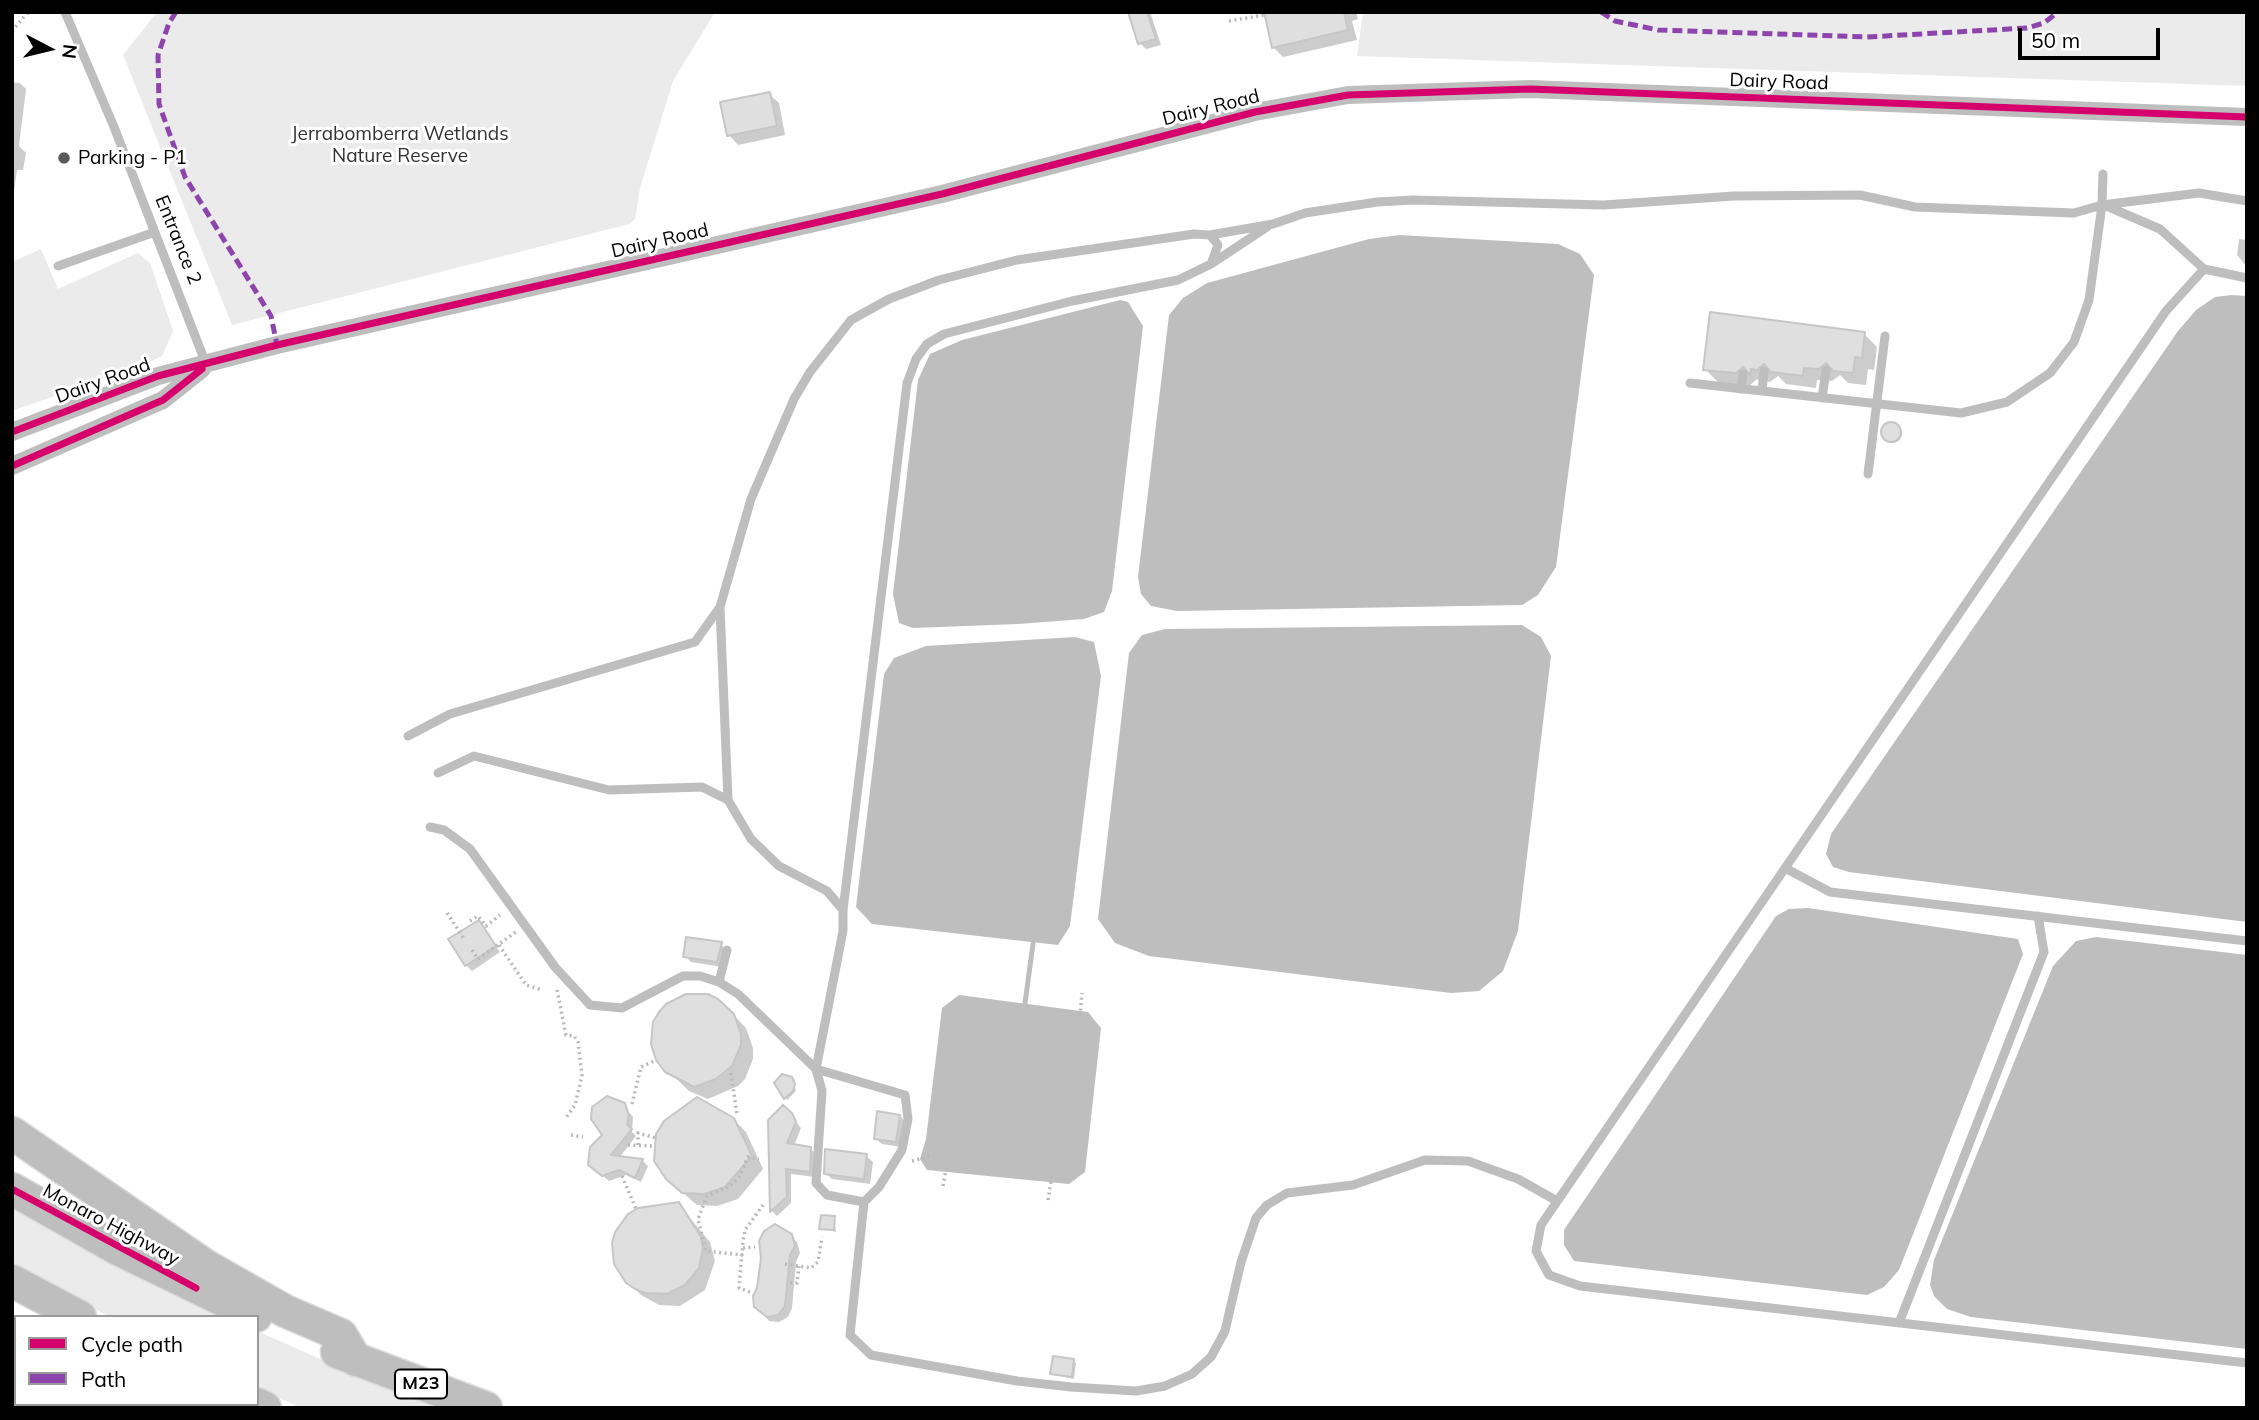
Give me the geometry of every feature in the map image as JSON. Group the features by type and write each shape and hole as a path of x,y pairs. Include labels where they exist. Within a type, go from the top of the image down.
{"highway":[{"path":"12,1133 206,1266 285,1311 341,1335 356,1360"},
{"name":"Monaro Highway","path":"12,1189 116,1248 253,1315"},
{"path":"12,1281 76,1315"},
{"name":"Monaro Highway","path":"259,1318 356,1360 486,1408"}],"street":[{"name":"Dairy Road","path":"12,432 159,376 277,345 942,194 1255,113 1348,95 1530,89 2247,117"},
{"name":"Dairy Road","path":"12,466 163,400 207,365"}],"lane":[{"name":"Entrance 2","path":"65,12 207,365"},
{"path":"1690,383 1961,413 2007,402 2050,373 2074,342 2089,300 2102,205 2103,174"},
{"path":"843,910 827,891 779,866 751,839 729,800 720,607 751,499 794,399 828,345 851,320 889,299 939,280 1017,260 1194,234 1210,235 1273,224 1305,213 1346,205 1413,200 1604,205 1734,196 1860,195 1915,207 2074,213 2102,205 2199,193 2247,201"},
{"path":"2102,205 2160,229 2204,270 2247,278"},
{"path":"864,1202 827,1195 816,1183 822,1091 816,1069 843,931 843,910 908,383 916,359 928,344 944,334 1072,301 1178,280 1211,264 1273,224"},
{"path":"58,266 155,232"},
{"path":"1210,235 1218,245 1211,264"},
{"path":"2204,270 2166,311 1557,1201 1541,1225 1536,1251 1549,1275 1580,1286 2247,1363"},
{"path":"1868,474 1885,336"},
{"path":"1822,398 1826,370"},
{"path":"1762,391 1764,371"},
{"path":"1741,389 1743,374"},
{"path":"408,736 450,714 695,642 720,607"},
{"path":"438,773 474,756 609,790 702,787 729,800"},
{"path":"430,827 443,830 470,849 555,967 590,1005 605,1009 622,1008 683,976 699,976 719,982 738,994 816,1069 905,1095 908,1119 902,1150 879,1187 864,1202 850,1335 871,1356 1017,1381 1136,1391 1165,1386 1192,1374 1211,1357 1225,1331 1241,1262 1256,1218 1268,1205 1287,1194 1353,1185 1425,1160 1468,1161 1506,1173 1557,1201"},
{"path":"1785,868 1830,892 2247,941"},
{"path":"1899,1323 2044,952 2038,916"},
{"path":"719,982 727,950"}],"path":[{"path":"12,31 28,12"},
{"path":"1229,21 1264,15"},
{"path":"470,921 478,916 486,926 510,907"},
{"path":"447,913 465,940"},
{"path":"472,950 478,959 508,938"},
{"path":"499,945 526,985 543,990"},
{"path":"555,967 566,1035 574,1036 578,1042 582,1076 575,1105 565,1119"},
{"path":"1080,1016 1082,993"},
{"path":"632,1104 642,1067 656,1060"},
{"path":"732,1073 737,1115"},
{"path":"638,1145 638,1133 656,1138"},
{"path":"571,1135 583,1137"},
{"path":"628,1144 652,1146"},
{"path":"911,1161 934,1155"},
{"path":"743,1255 706,1251 698,1219 707,1196 730,1186 739,1177 748,1157 759,1158"},
{"path":"943,1186 947,1163"},
{"path":"1048,1200 1052,1175"},
{"path":"622,1176 636,1209"},
{"path":"750,1292 739,1288 745,1230 763,1205"},
{"path":"785,1264 811,1268 818,1262 822,1237"},
{"path":"743,1248 755,1247"},
{"path":"790,1283 797,1283 799,1266"}],"green space":[{"name":"Jerrabomberra Wetlands Nature Reserve","path":"157,12 715,12 673,81 640,188 635,219 629,224 232,325 123,55"},
{"path":"1363,12 2247,12 2247,86 1357,56"},
{"path":"41,249 58,289 138,253 150,263 173,331 162,356 12,411 12,262"},
{"path":"12,1204 224,1315 106,1315 12,1264"},
{"path":"259,1332 437,1408 301,1408 259,1389"}],"shaded area":[{"path":"1399,235 1558,244 1580,254 1594,275 1556,567 1538,595 1522,605 1177,611 1151,606 1141,594 1138,577 1169,315 1183,298 1207,283 1369,239"},
{"path":"2247,296 2247,922 1849,872 1833,867 1826,854 1831,834 2178,331 2196,310 2215,297"},
{"path":"1120,300 1128,302 1143,326 1112,591 1104,612 1084,619 1018,624 913,628 899,623 893,594 918,380 930,354 962,340"},
{"path":"1522,625 1541,637 1551,656 1518,931 1503,971 1479,991 1451,993 1149,956 1115,943 1098,919 1129,653 1142,635 1165,629"},
{"path":"1075,637 1094,642 1101,676 1070,926 1058,945 872,924 856,907 884,674 894,658 926,646"},
{"path":"1808,908 2018,939 2023,954 1899,1270 1884,1287 1867,1295 1574,1261 1564,1245 1564,1230 1776,916 1789,909"},
{"path":"2096,937 2247,955 2247,1349 1971,1317 1947,1309 1934,1296 1930,1285 1934,1260 2053,966 2076,941"},
{"path":"959,995 1088,1012 1101,1028 1085,1172 1069,1184 927,1170 920,1159 926,1139 942,1008"}],"building":[{"path":"1128,12 1147,12 1156,39 1138,44"},
{"path":"1264,12 1344,12 1348,30 1272,48"},
{"path":"770,92 777,126 727,136 720,102"},
{"path":"1710,312 1865,332 1862,358 1855,357 1853,373 1833,371 1826,363 1819,369 1804,368 1803,376 1771,372 1764,364 1757,370 1751,369 1750,375 1743,367 1736,373 1703,370"},
{"path":"1891,422 1898,425 1901,432 1898,439 1891,442 1884,439 1881,432 1884,425"},
{"path":"479,920 496,946 465,966 448,939"},
{"path":"686,937 722,942 717,962 683,957"},
{"path":"686,994 708,994 718,999 734,1014 741,1034 741,1045 732,1066 716,1079 694,1087 665,1072 656,1060 651,1044 653,1022 659,1012 666,1004"},
{"path":"782,1074 792,1077 795,1084 793,1091 784,1099 774,1083"},
{"path":"607,1096 625,1103 629,1116 627,1125 632,1129 611,1155 643,1159 635,1178 619,1170 602,1176 588,1165 590,1147 602,1135 591,1119 592,1107"},
{"path":"697,1097 734,1118 752,1156 725,1187 704,1194 682,1193 666,1179 654,1161 656,1134 664,1121"},
{"path":"783,1105 792,1113 796,1122 787,1143 811,1147 810,1172 786,1169 787,1197 770,1212 768,1120"},
{"path":"877,1111 900,1115 896,1142 874,1139"},
{"path":"825,1149 867,1154 864,1179 824,1174"},
{"path":"679,1202 701,1237 703,1248 699,1268 685,1285 667,1294 645,1293 635,1289 626,1283 614,1264 612,1243 615,1232 628,1214 638,1208"},
{"path":"821,1215 835,1216 834,1230 819,1229"},
{"path":"775,1224 792,1234 795,1246 790,1255 785,1306 778,1315 767,1317 754,1307 753,1296 757,1288 761,1258 759,1241 764,1231"},
{"path":"1053,1356 1074,1359 1072,1377 1050,1374"}],"waterway":[{"path":"1025,1003 1033,944"}],"marked path":[{"path":"176,12 169,23 158,55 159,104 185,177 271,316 277,345"},
{"path":"1601,12 1615,21 1658,30 1867,37 2027,28 2044,23 2058,12"}],"cycle path":[{"path":"12,432 158,376 277,345 942,194 1255,112 1348,95 1530,89 2247,117"},
{"path":"12,466 163,400 202,369"},
{"path":"12,1189 196,1288"}],"place":[{"name":"Parking - P1","path":"64,158"}]}
